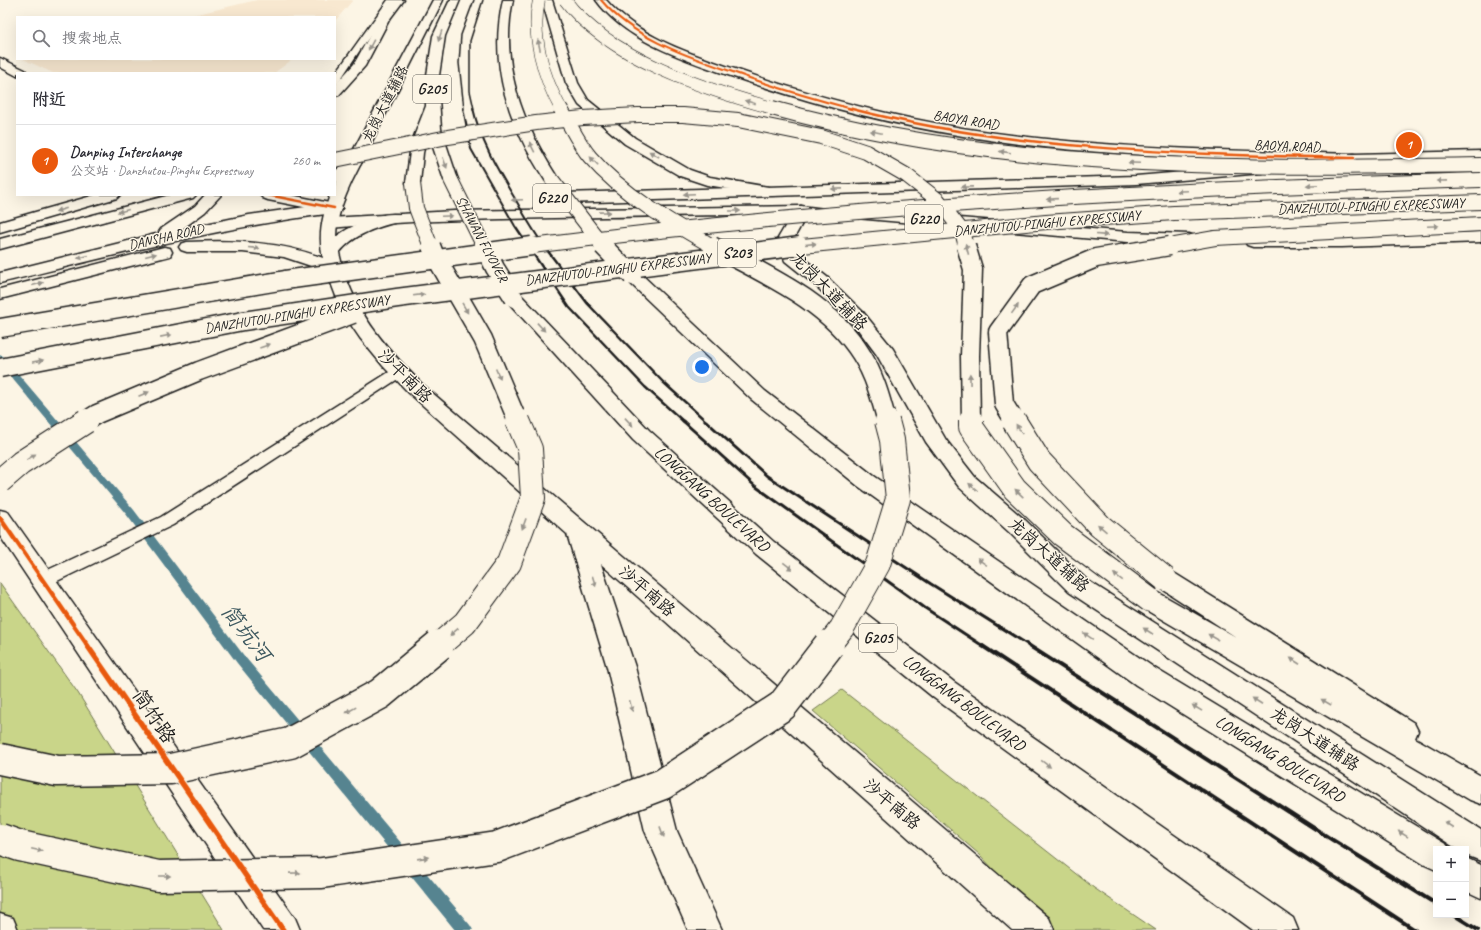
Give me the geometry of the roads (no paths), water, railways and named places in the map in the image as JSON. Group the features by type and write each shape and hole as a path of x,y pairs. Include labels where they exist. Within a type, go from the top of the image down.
{"main road":[{"path":"336,91 359,66 384,19 399,0"},
{"name":"龙岗大道辅路","path":"332,216 355,162 438,0"},
{"name":"G205","path":"432,106 432,82 438,43 455,0"},
{"path":"503,27 508,0"},
{"path":"547,0 572,83 583,102 630,141 685,172 707,181 770,191"},
{"path":"566,0 570,8 584,22 603,37 637,58 700,85 777,109 893,136 959,147 1069,160 1272,167 1481,165"},
{"name":"BAOYA ROAD","path":"601,0 604,6 629,26 693,58 762,83 835,104 908,122 1006,138 1122,149 1194,154 1354,158"},
{"path":"0,839 20,846 158,876 322,873 497,847 664,784 782,706 842,628 878,564 898,499 892,440 879,393 861,354 838,325 807,300 778,282 675,225 623,188 591,158 581,145 557,102 545,72 536,34 536,14 529,3 503,27"},
{"name":"LONGGANG BOULEVARD","path":"503,27 506,73 517,117 541,164 552,180 576,213 612,256 758,395 866,481 1146,676 1433,853"},
{"path":"0,62 19,72"},
{"path":"0,759 57,771 171,769 290,743 380,694 465,623 509,563 533,498 530,449 483,338 434,254 416,208 413,183 414,160 420,133 432,106"},
{"name":"SHAWAN FLYOVER","path":"432,106 434,129 451,180 495,268 514,298"},
{"path":"336,160 448,137 536,123 583,118 638,115 683,115 738,120 821,137 866,152 906,174 938,200 962,231 972,269 970,356 971,427 1015,489 1063,535 1481,780"},
{"path":"336,154 356,144 373,126"},
{"path":"1122,149 1154,157 1160,161 1162,169 1160,173 1151,179"},
{"name":"G220","path":"550,198 993,186 1151,179 1229,173 1354,158 1481,155"},
{"path":"336,177 355,162"},
{"name":"DANZHUTOU-PINGHU EXPRESSWAY","path":"0,328 144,302 350,269 565,242 762,220 947,205 1161,192 1318,184 1481,180"},
{"path":"0,227 108,196"},
{"path":"0,244 184,196"},
{"path":"156,238 200,209 212,196"},
{"path":"279,196 302,198 332,216 384,204 502,200"},
{"path":"266,216 302,198"},
{"name":"DANZHUTOU-PINGHU EXPRESSWAY","path":"0,368 243,321 397,298 804,245 1046,222 1174,213 1325,206 1481,202"},
{"name":"龙岗大道辅路","path":"801,211 785,240 791,257 820,281 857,316 886,353 937,442 967,482 1017,526 1078,586 1481,847"},
{"name":"G220","path":"332,216 366,220 614,212 801,211 923,219 1143,238 1273,242 1342,242 1481,237"},
{"name":"DANSHA ROAD","path":"0,278 156,238 266,216 332,216"},
{"name":"DANSHA ROAD","path":"0,294 187,247 332,216"},
{"name":"沙平南路","path":"332,216 328,235 333,262 340,288 350,312 369,338 399,372 416,389 578,531 1038,930"},
{"path":"187,247 241,247 280,251 314,259 326,265 333,262 341,241 358,230 380,221 395,218"},
{"path":"1481,224 1215,238 1096,258 1032,284 998,332 1004,404 1039,460 1157,590 1481,791"},
{"path":"0,480 21,463 97,414 199,371 397,298"},
{"name":"LONGGANG BOULEVARD","path":"514,298 641,435 765,548 944,690 1281,930"},
{"name":"简竹路","path":"0,518 283,930"},
{"path":"578,531 621,667 661,831 705,930"},
{"path":"1469,875 1481,883"}],"lane":[{"path":"336,79 356,49 392,0"},
{"path":"43,580 167,521 399,372"}],"waterway":[{"name":"简坑河","path":"0,358 130,512 241,660 465,930"}],"railway":[{"path":"464,109 459,63 461,35 474,0"},
{"path":"474,109 470,91 470,41 483,0"},
{"path":"463,108 471,149 515,226 529,247"},
{"path":"473,108 480,131 495,165 536,235 545,247"},
{"path":"528,246 569,307 645,387 684,422"},
{"path":"544,246 588,304 663,382 707,422"},
{"path":"683,421 755,486 925,608 983,646"},
{"path":"706,421 767,476 931,584 1030,646"},
{"path":"981,645 1415,930"},
{"path":"1028,645 1331,839 1433,902"},
{"path":"1459,918 1478,930"}],"place":[{"name":"Danping Interchange","path":"1409,145"}]}
